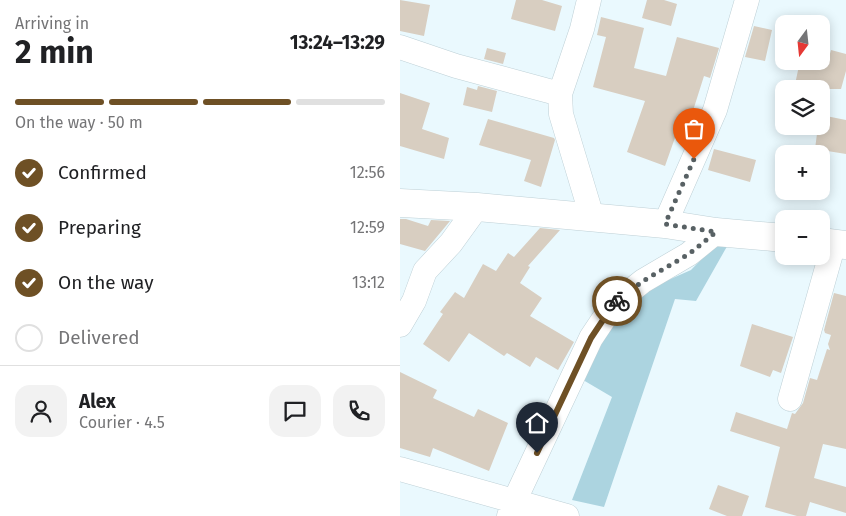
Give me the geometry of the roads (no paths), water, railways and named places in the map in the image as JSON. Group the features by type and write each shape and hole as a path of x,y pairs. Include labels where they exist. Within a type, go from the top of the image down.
{"street":[{"path":"589,0 582,29 560,94 561,114 592,218"},
{"path":"665,224 715,110 747,0"},
{"path":"400,47 456,66 560,94"},
{"path":"400,203 477,207 665,224 716,232 775,237"},
{"path":"400,326 414,301 425,271 451,243 477,207"},
{"path":"511,509 591,338 613,305 643,281 689,254 716,232"},
{"path":"790,399 834,243"},
{"path":"400,469 511,509 567,516"}]}
